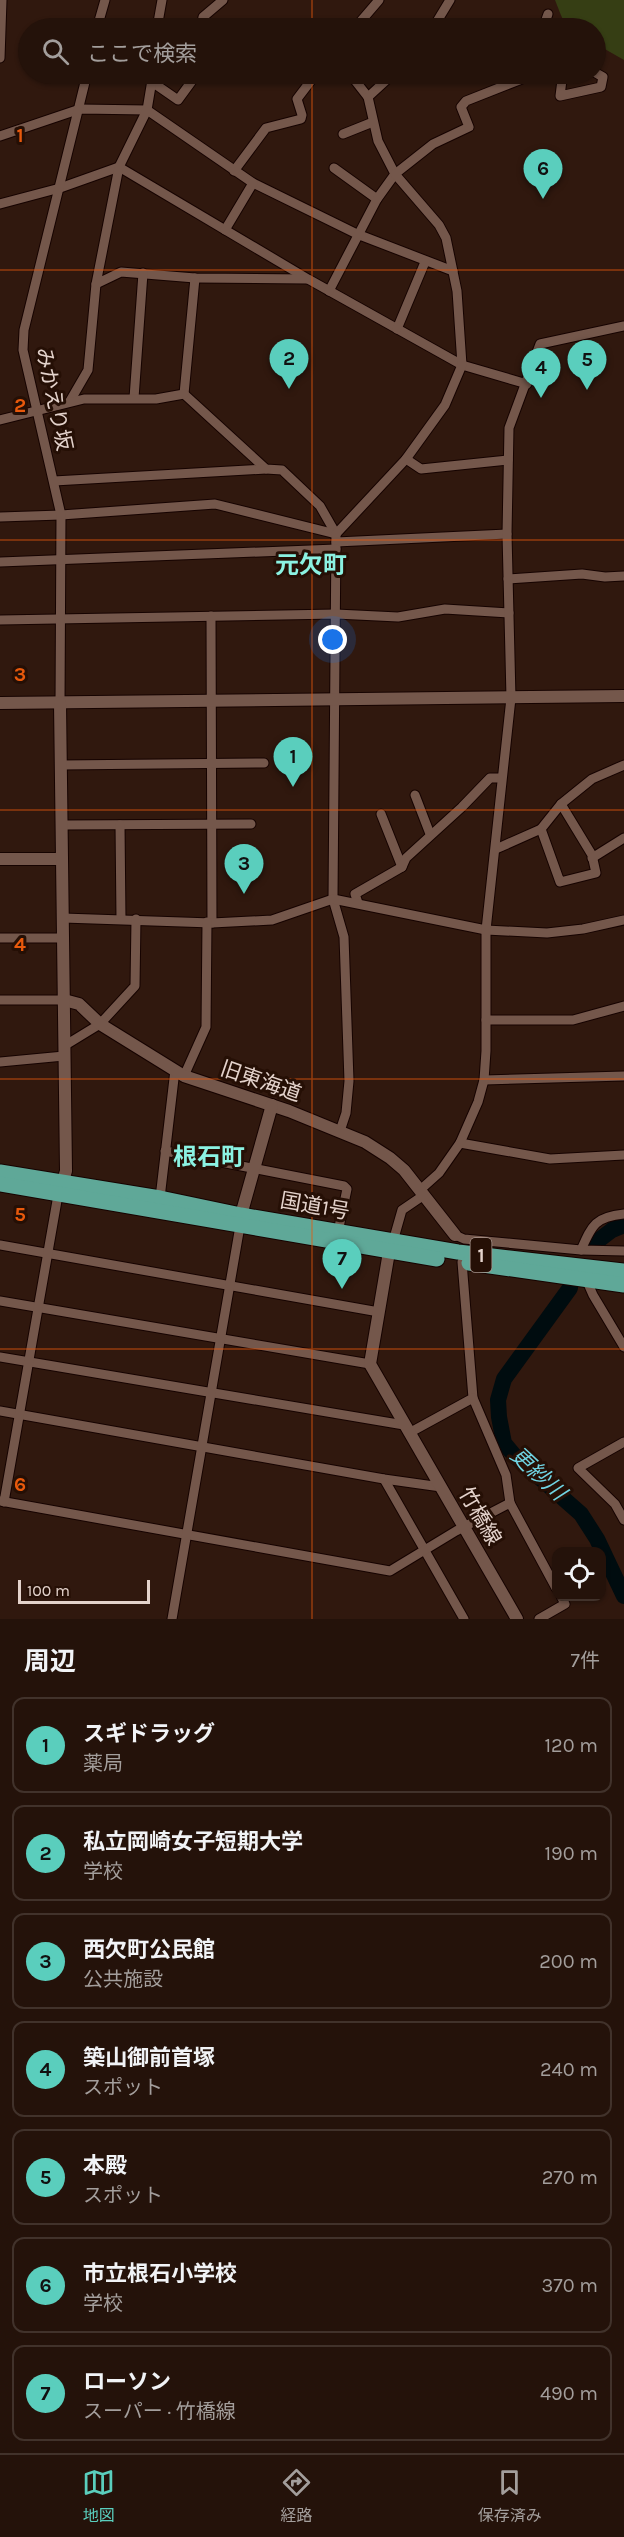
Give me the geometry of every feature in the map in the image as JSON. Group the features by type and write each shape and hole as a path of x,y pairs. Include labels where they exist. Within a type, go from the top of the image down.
{"highway":[{"name":"国道1号","path":"0,1172 61,1188 391,1247 462,1262 586,1279 623,1278"},
{"name":"国道1号","path":"0,1184 160,1197 241,1220 338,1232 391,1247 458,1252 623,1278"}],"street":[{"path":"0,58 2,0"},
{"path":"100,18 105,0"},
{"path":"159,18 162,0"},
{"path":"203,18 223,0"},
{"path":"364,18 379,0"},
{"path":"440,18 450,0"},
{"path":"547,18 548,14"},
{"name":"みかえり坂","path":"60,703 61,515 39,411 23,351 24,330 85,84"},
{"path":"70,401 88,370 96,284 119,167 147,110 152,84"},
{"path":"161,84 178,100 190,84"},
{"path":"234,171 266,129 301,119 297,99 308,84"},
{"path":"336,542 406,459 445,405 462,365 453,271 446,238 439,225 395,174 378,141 368,97 358,84"},
{"path":"368,97 382,84"},
{"path":"329,291 357,234 377,199 395,174 433,144 468,127 461,107 466,101 506,84"},
{"path":"563,84 560,96 601,87 602,84"},
{"path":"0,136 80,109 147,110 253,183 357,234 453,271"},
{"path":"343,134 373,122"},
{"path":"0,204 60,188 119,167"},
{"path":"119,167 308,279 462,365 527,384"},
{"path":"334,168 377,199"},
{"path":"225,230 253,183"},
{"path":"397,329 425,262"},
{"path":"96,284 121,272 195,278 308,279"},
{"path":"134,398 143,273"},
{"path":"184,394 195,278"},
{"path":"0,1301 370,1364 391,1247 402,1210 439,1173 460,1143 478,1102 484,1080 486,930 511,698 507,534 509,428 540,344 624,326"},
{"path":"0,420 84,399 156,399 184,394"},
{"path":"184,394 266,469"},
{"path":"406,459 421,469 508,460"},
{"path":"54,481 266,469 282,471 320,506 336,542 333,899 344,937 348,1070 346,1113 340,1131"},
{"path":"0,517 215,504 336,542"},
{"path":"0,562 507,534"},
{"path":"508,579 582,574 605,577 624,576"},
{"path":"0,620 336,614 398,617 445,609 509,613"},
{"path":"160,1197 165,1151 180,1073 206,1026 212,824 211,615"},
{"path":"0,703 624,696"},
{"path":"60,703 66,1171 48,1253 20,1415 2,1501 390,1571 429,1546 510,1503"},
{"path":"61,765 264,764"},
{"path":"496,849 541,829 561,804 592,778 624,765"},
{"path":"357,903 355,894 402,867 406,858 490,778 501,778"},
{"path":"415,795 430,834"},
{"path":"541,829 560,882 596,873 592,858 561,804"},
{"path":"381,814 402,867"},
{"path":"62,825 251,824"},
{"path":"120,825 121,919"},
{"path":"592,858 624,838"},
{"path":"0,859 62,859"},
{"path":"63,918 209,923 273,920 333,899 486,930 547,933 583,929 624,920"},
{"path":"0,1062 64,1051 100,1024 135,986 136,919"},
{"path":"0,938 63,938"},
{"path":"0,1000 64,999"},
{"name":"旧東海道","path":"64,999 79,1004 100,1024 180,1073 340,1131 390,1158 422,1192 455,1235 464,1239 581,1250 623,1251"},
{"path":"486,1020 573,1020 624,1006"},
{"path":"484,1080 624,1076"},
{"path":"172,1619 241,1220 272,1105"},
{"path":"460,1143 550,1160 624,1155"},
{"path":"165,1151 344,1186 347,1189 338,1232"},
{"path":"581,1250 592,1227 605,1216 624,1214"},
{"path":"0,1245 379,1312"},
{"path":"623,1251 623,1278"},
{"path":"462,1262 473,1398 506,1475 510,1503 552,1581"},
{"path":"586,1279 592,1295 624,1347"},
{"path":"0,1357 407,1429 473,1398"},
{"name":"竹橋線","path":"370,1364 517,1619"},
{"path":"0,1412 441,1487"},
{"path":"624,1442 578,1468 615,1504 624,1520"},
{"path":"384,1479 464,1619"},
{"path":"615,1504 624,1498"},
{"path":"538,1619 565,1604 564,1601"}],"green space":[{"path":"555,0 624,0 624,60 606,50 606,18 562,17"}],"waterway":[{"name":"更紗川","path":"595,1243 612,1230 624,1225"},
{"name":"更紗川","path":"570,1288 504,1379 498,1400 499,1417 504,1443 514,1455 581,1514 597,1539 624,1596"}],"place":[{"name":"市立根石小学校","path":"543,199"},
{"name":"私立岡崎女子短期大学","path":"289,389"},
{"name":"本殿","path":"587,390"},
{"name":"築山御前首塚","path":"541,398"},
{"name":"スギドラッグ","path":"293,787"},
{"name":"西欠町公民館","path":"244,894"},
{"name":"ローソン","path":"342,1289"}],"district":[{"name":"元欠町","path":"311,565"},
{"name":"根石町","path":"209,1157"}]}
